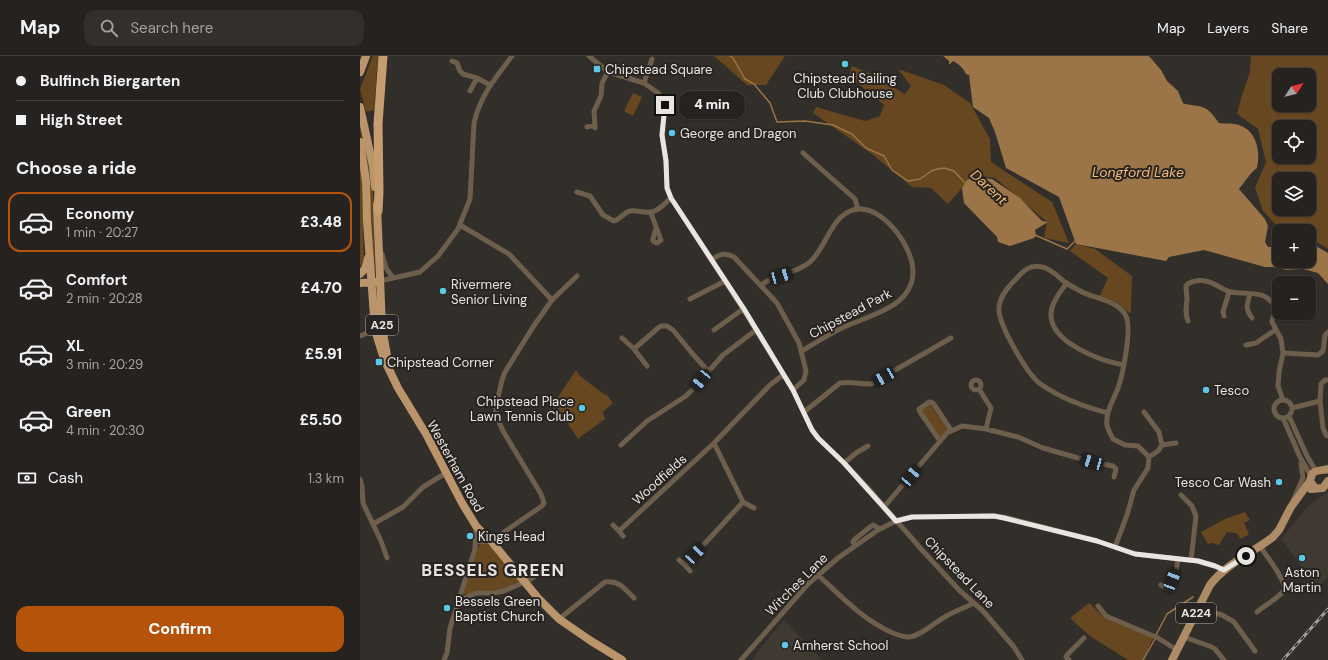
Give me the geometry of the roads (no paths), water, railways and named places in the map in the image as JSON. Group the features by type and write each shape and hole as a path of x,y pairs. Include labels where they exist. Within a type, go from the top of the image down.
{"highway":[{"path":"360,72 366,56"},
{"path":"378,211 380,191 378,124 383,56"},
{"name":"Westerham Road","path":"360,107 373,166 378,211 380,248 376,282"},
{"name":"Westerham Road","path":"360,142 366,182 369,245 376,282 380,351 388,367 405,400 426,434 462,504 476,526 559,619 591,642 622,660"},
{"path":"360,274 363,272 367,264 369,245"},
{"path":"360,283 376,282"}],"main road":[{"name":"A224","path":"1175,657 1210,585 1224,570 1276,534 1291,507 1301,494 1319,476 1323,488 1328,482"}],"street":[{"path":"376,282 420,272 435,258 460,225 470,199 473,173 474,122 478,109 490,84 512,56"},
{"path":"590,56 608,72 644,83 652,59"},
{"path":"452,61 457,63 462,74 478,78 490,84"},
{"path":"587,127 595,126 594,111 600,96 602,83 608,72"},
{"path":"470,91 478,78"},
{"name":"Chipstead Lane","path":"644,83 661,96 665,105 662,135 666,161 667,188 671,198 744,309 793,390 812,430 818,438 844,463 958,590 983,611 1014,647 1022,660"},
{"path":"761,284 769,279 796,271 806,264 815,256 841,217 847,213 858,210 855,199 803,153"},
{"path":"577,192 590,196 603,215 614,221 621,218 628,212 637,211 651,213 671,198"},
{"name":"Chipstead Park","path":"802,352 836,331 892,305 904,296 913,280 914,268 899,233 872,211 858,210"},
{"path":"651,213 656,228"},
{"path":"460,225 509,254 552,300"},
{"path":"380,248 386,268 393,278"},
{"name":"Chipstead Park","path":"711,260 720,255 729,254 738,260 761,284 784,314 799,343 806,371 804,380 793,390"},
{"path":"1108,413 1069,400 1035,380 1012,343 998,309 1002,296 1010,285 1027,268 1035,266 1045,267 1067,283 1096,298 1117,306 1124,312 1129,328 1124,365 1108,413 1107,425 1113,440 1125,445 1138,446 1149,457"},
{"path":"476,542 491,542 542,506 544,503 541,494 503,431 496,415 496,406 505,372 533,327 552,300 577,276"},
{"path":"690,299 725,281"},
{"path":"1188,321 1183,315 1187,299 1186,286 1188,283 1206,281 1229,292 1262,295 1272,303"},
{"path":"1067,283 1059,294 1052,308 1051,319 1055,330 1068,342 1081,350 1113,363 1124,365"},
{"path":"1224,316 1223,312 1229,292"},
{"path":"1250,294 1247,306 1248,312 1252,318"},
{"path":"714,330 744,309"},
{"path":"1272,320 1275,330 1280,339 1283,353 1278,386 1283,400"},
{"path":"634,349 658,328 661,326 667,326 673,330 708,372"},
{"path":"360,336 379,328"},
{"path":"621,445 647,421 686,396 723,355 756,330"},
{"path":"1246,345 1257,344 1275,330"},
{"path":"1283,353 1318,355 1323,351 1325,335 1328,332"},
{"path":"622,338 634,349 647,366"},
{"path":"804,412 840,383 871,384 951,338"},
{"name":"Woodfields","path":"619,531 714,443 770,385 783,375"},
{"path":"1328,380 1325,380 1321,384 1320,401 1323,428 1326,436 1328,436"},
{"path":"979,389 991,408 986,429"},
{"path":"1283,400 1289,402 1292,408 1292,412 1289,416 1283,418 1277,416 1274,410 1276,403 1283,400"},
{"path":"1292,408 1320,401"},
{"path":"940,441 919,409 929,402 933,403 951,430"},
{"path":"1144,412 1159,432 1162,445 1158,451 1149,457"},
{"path":"1289,416 1306,456 1319,476"},
{"path":"1283,418 1300,456 1303,478 1293,497 1291,507"},
{"path":"884,507 940,441 951,430 962,426 986,429 1018,437 1043,448 1092,462 1113,466 1116,468 1114,477"},
{"path":"714,443 743,502 754,508"},
{"path":"1162,445 1176,443"},
{"path":"844,463 856,453 868,446"},
{"path":"1300,456 1319,476"},
{"path":"1114,547 1127,515 1134,490 1148,468 1149,457"},
{"path":"373,524 403,507 423,488 446,473"},
{"path":"360,479 364,503 387,558"},
{"path":"1181,495 1192,506 1196,516 1191,560"},
{"path":"685,565 743,502"},
{"name":"Witches Lane","path":"741,660 800,592 818,575 855,546 880,529 896,521 912,517 994,516 1097,541 1135,554 1205,562 1224,570"},
{"path":"613,525 624,536"},
{"path":"444,660 447,653 450,628 476,542 476,526"},
{"path":"1257,612 1285,590 1284,585 1260,546"},
{"path":"1161,585 1169,589 1176,572 1178,559"},
{"path":"679,560 690,571"},
{"path":"459,600 477,593 494,593 504,591 525,582 551,565"},
{"path":"818,575 868,620 899,635 909,637 917,634 944,617 974,603"},
{"path":"559,619 605,582 613,581 634,598"},
{"path":"1098,606 1106,616 1158,638 1175,657"},
{"path":"1199,608 1222,615 1234,622 1255,651"},
{"path":"1184,637 1212,647 1224,660"},
{"path":"1069,660 1066,658 1067,655 1084,638"}],"water":[{"name":"Longford Lake","path":"943,56 1149,56 1161,70 1167,81 1178,91 1183,103 1205,108 1219,123 1241,126 1252,134 1257,147 1257,168 1239,189 1265,219 1268,226 1265,242 1268,247 1272,247 1272,267 1265,267 1204,250 1169,257 1166,261 1076,244 1059,197 1006,168 989,118 973,107 969,75 966,74 961,66 953,61 949,64 949,61"},
{"path":"976,177 992,179 1020,198 1042,221 1048,222 1035,230 1036,236 1034,238 1010,246 998,242 997,237 964,203 962,188 967,180"},
{"name":"Longford Lake","path":"1316,246 1328,253 1328,284 1318,273 1303,269 1286,270 1277,268 1316,268"}],"waterway":[{"name":"Darent","path":"730,56 733,58 745,79 754,84 770,103 777,122 805,121 833,125 852,134 866,148 884,156 892,170 908,181 920,179 933,170 944,168 954,171 965,183"},
{"name":"Darent","path":"1035,235 1067,249 1075,241"},
{"path":"1156,635 1167,614 1193,597"},
{"path":"1143,660 1155,639"}],"railway":[{"path":"1283,660 1328,609"}],"place":[{"name":"Chipstead Sailing Club Clubhouse","path":"845,64"},
{"name":"Chipstead Square","path":"597,69"},
{"name":"George and Dragon","path":"672,133"},
{"name":"Rivermere Senior Living","path":"443,291"},
{"name":"Chipstead Corner","path":"379,362"},
{"name":"Tesco","path":"1206,390"},
{"name":"Chipstead Place Lawn Tennis Club","path":"582,408"},
{"name":"Tesco Car Wash","path":"1279,482"},
{"name":"Kings Head","path":"470,536"},
{"name":"Aston Martin","path":"1302,558"},
{"name":"Bessels Green Baptist Church","path":"447,608"},
{"name":"Amherst School","path":"785,645"}],"district":[{"name":"BESSELS GREEN","path":"493,570"}]}
